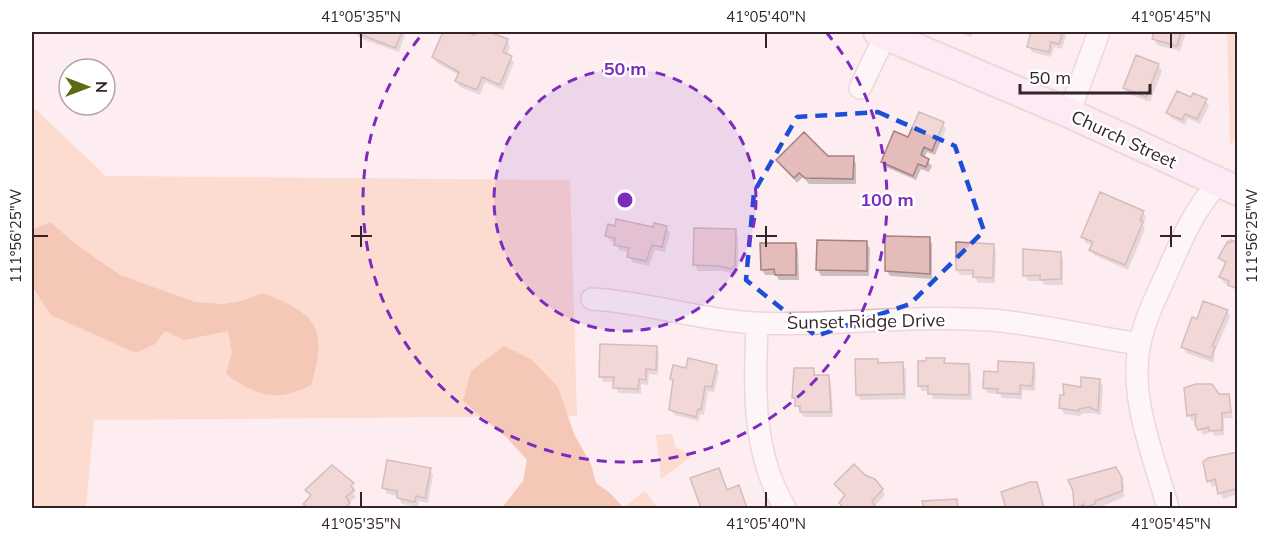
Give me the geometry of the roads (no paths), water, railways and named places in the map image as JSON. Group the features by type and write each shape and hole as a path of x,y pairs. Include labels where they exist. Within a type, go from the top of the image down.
{"street":[{"path":"1069,113 1099,32"},
{"path":"860,88 883,33"},
{"name":"Church Street","path":"883,33 1069,113 1228,187"},
{"path":"1168,508 1140,405 1137,372 1140,344 1148,315 1197,208 1228,187"},
{"name":"Sunset Ridge Drive","path":"592,299 656,306 715,320 757,323 989,320 1140,344"},
{"path":"757,323 755,402 758,437 769,476 785,508"}]}
